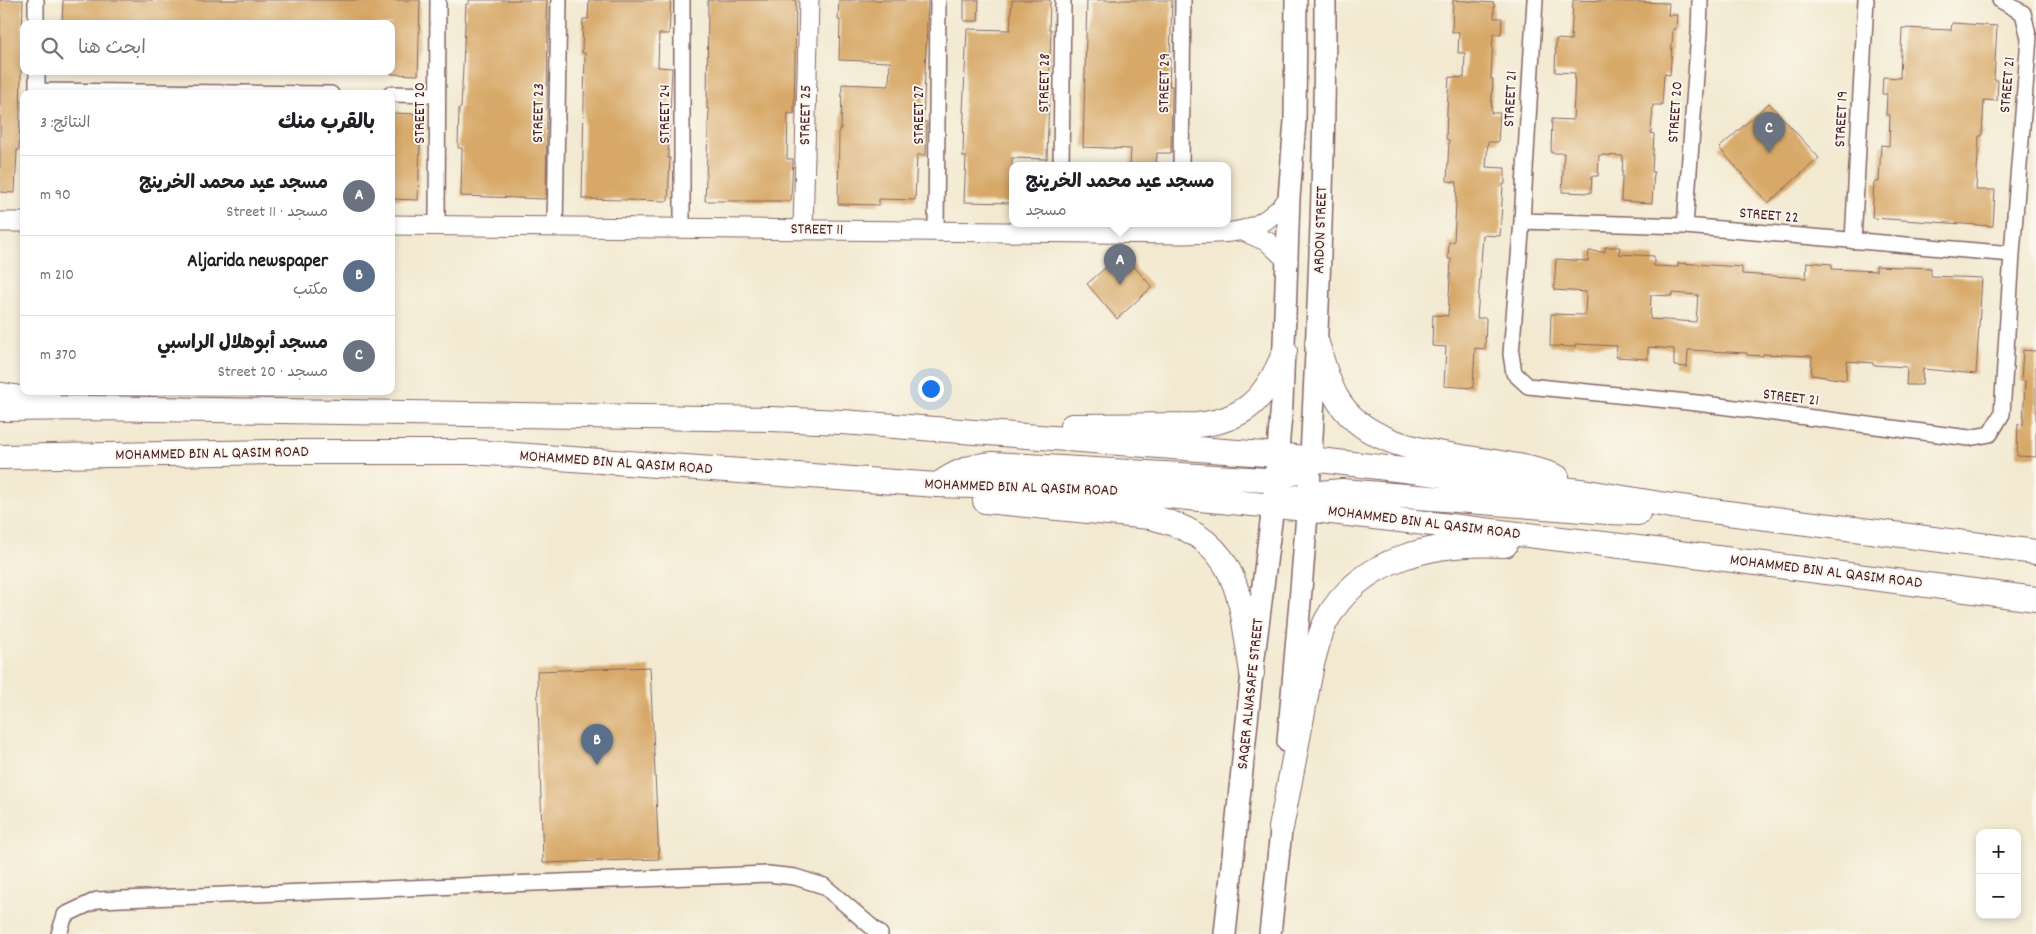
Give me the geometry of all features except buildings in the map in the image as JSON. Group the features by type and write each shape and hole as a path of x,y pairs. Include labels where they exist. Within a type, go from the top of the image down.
{"main road":[{"name":"ARDON STREET","path":"1278,455 1285,351 1289,198 1296,64 1296,0"},
{"name":"ARDON STREET","path":"1310,459 1317,343 1324,122 1325,0"},
{"path":"1296,64 1304,72 1310,73 1321,70 1325,65"},
{"path":"1294,121 1299,115 1306,112 1314,112 1324,122"},
{"path":"1317,343 1332,389 1340,404 1363,427 1377,436 1408,446 1539,471 1564,480 1588,492"},
{"path":"966,431 1012,426 1213,423 1229,419 1243,412 1256,402 1267,389 1275,376 1285,351"},
{"path":"0,409 92,408 771,419 966,431 1278,455 1588,492 1672,506 2036,552"},
{"path":"474,452 463,440 461,434 462,428 471,421 708,431 740,428 771,419"},
{"name":"MOHAMMED BIN AL QASIM ROAD","path":"0,457 270,452 474,452 937,485 1104,490 1273,506"},
{"name":"SAQER ALNASAFE STREET","path":"1225,934 1252,674 1278,455"},
{"path":"937,485 969,468 993,464 1275,479 1288,476 1301,469 1310,459"},
{"path":"1270,934 1282,828 1310,459"},
{"path":"937,485 973,499 1150,517 1170,521 1188,530 1206,542 1220,556 1231,574 1239,593 1252,674"},
{"path":"1273,506 1307,502 1331,491 1630,514 1672,506"},
{"name":"MOHAMMED BIN AL QASIM ROAD","path":"1307,502 1663,551 2036,599"},
{"path":"1282,828 1318,639 1326,620 1339,602 1352,587 1365,577 1396,558 1432,548 1502,545 1604,552 1663,551"}],"street":[{"path":"36,0 36,20"},
{"name":"STREET 20","path":"436,226 438,0"},
{"name":"STREET 23","path":"555,227 559,0"},
{"name":"STREET 24","path":"682,0 682,228"},
{"name":"STREET 25","path":"804,230 809,0"},
{"name":"STREET 27","path":"936,231 938,0"},
{"name":"STREET 28","path":"1061,162 1063,0"},
{"name":"STREET 29","path":"1182,162 1183,0"},
{"name":"STREET 21","path":"1535,0 1522,220 1510,354 1514,373 1528,386 1697,403 1969,438 1990,434 2002,414 2029,38 2024,13 2000,0"},
{"name":"STREET 20","path":"1685,226 1700,0"},
{"name":"STREET 19","path":"1853,241 1866,0"},
{"path":"37,75 37,90"},
{"path":"395,94 437,95"},
{"name":"STREET 11","path":"1243,232 1269,219 1289,198"},
{"name":"STREET 22","path":"1522,220 1685,226 2012,254"},
{"path":"0,222 20,222"},
{"name":"STREET 11","path":"395,225 936,231 1060,228 1181,229 1243,232 1268,242 1288,262"},
{"path":"0,392 92,408"},
{"path":"0,465 270,452"},
{"path":"59,934 65,915 97,900 768,874 794,877 824,886 880,934"}],"place":[{"name":"مسجد أبوهلال الراسبي","path":"1769,153"},
{"name":"مسجد عيد محمد الخرينج","path":"1120,285"},
{"name":"Aljarida newspaper","path":"597,765"}]}
